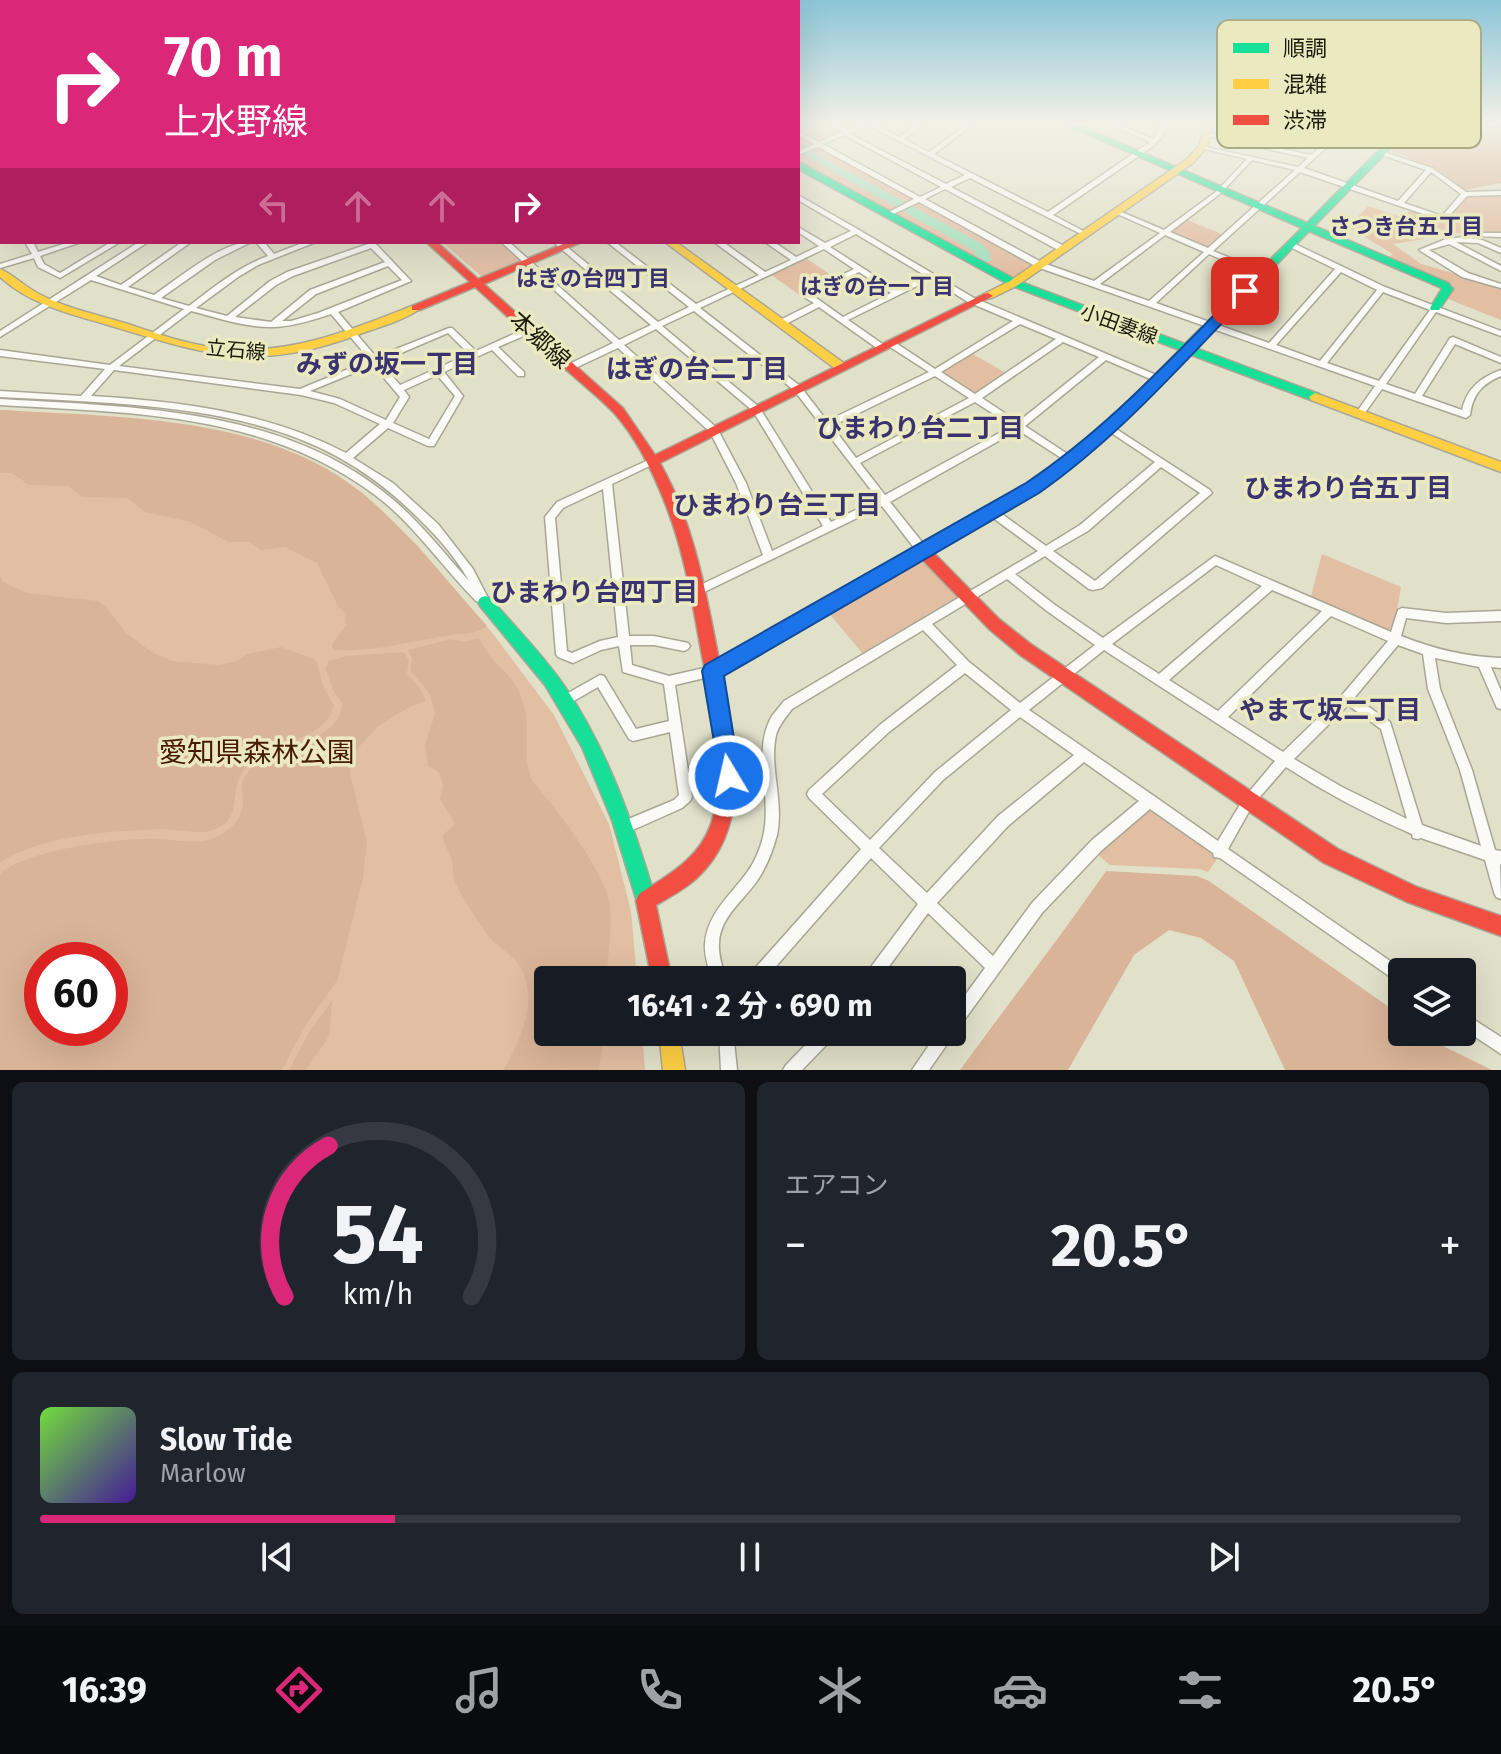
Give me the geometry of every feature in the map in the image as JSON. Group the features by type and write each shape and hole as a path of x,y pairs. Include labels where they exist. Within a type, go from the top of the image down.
{"street":[{"name":"小田妻線","path":"831,174 898,210 1014,283 1501,467"},
{"path":"872,174 1040,265 1466,415 1467,402 1475,387 1501,373"},
{"path":"921,174 1063,249"},
{"path":"1048,215 1110,174"},
{"path":"684,646 653,639 624,638 592,647 573,658 562,654 550,517 560,505 1014,283 1172,174"},
{"path":"1187,174 1309,225 1448,289 1359,415"},
{"path":"1095,284 1222,189 1236,174"},
{"path":"1151,303 1294,174"},
{"path":"1313,174 1445,217 1465,194"},
{"path":"607,482 627,668 669,681 713,671 992,512 1072,461 1110,428 1360,174"},
{"path":"1399,204 1426,174"},
{"path":"1437,174 1465,194 1501,193"},
{"path":"898,210 970,175 1085,234"},
{"path":"800,198 977,303 1158,379"},
{"path":"1117,212 1262,274"},
{"path":"800,230 896,293"},
{"path":"570,367 857,231"},
{"path":"1501,235 1473,235 1501,251"},
{"path":"1478,239 1449,241 1423,250 1465,275 1501,286"},
{"path":"1449,241 1501,269"},
{"path":"30,244 41,265 60,276 113,244"},
{"path":"0,269 71,244"},
{"path":"0,335 141,244"},
{"path":"123,287 184,244"},
{"path":"157,297 212,258 243,244"},
{"path":"262,244 272,256"},
{"path":"83,399 113,366 235,275 272,256 306,244"},
{"path":"229,318 273,283 368,244"},
{"path":"90,277 229,318 271,325 301,321 407,281 372,244"},
{"name":"本郷線","path":"433,244 619,411 640,435 655,460 682,519 713,671 729,776 724,821 714,843 694,868 646,901"},
{"path":"507,244 714,430 741,483 769,557"},
{"path":"566,244 756,409 830,528"},
{"name":"立石線","path":"0,269 19,291 48,304 210,350 244,354 279,353 312,347 352,333 566,244"},
{"path":"614,244 797,388 922,550 1005,633 1062,676 1331,856 1381,884 1433,905 1501,926"},
{"path":"673,244 841,367"},
{"path":"721,244 764,275"},
{"path":"772,244 796,260"},
{"path":"1291,244 1382,289 1501,334"},
{"path":"271,325 313,292 389,263"},
{"path":"1271,346 1340,268"},
{"path":"859,269 807,295 842,320 936,372 1072,461"},
{"path":"842,320 932,276"},
{"path":"1322,364 1382,289"},
{"path":"781,323 819,304"},
{"path":"332,310 405,397 388,423 349,456"},
{"path":"827,425 936,372 1020,320"},
{"path":"0,324 9,328"},
{"path":"301,392 449,330 475,355"},
{"path":"398,389 530,330"},
{"path":"855,462 976,398 1063,338"},
{"path":"1417,397 1453,340 1501,360"},
{"path":"493,347 521,374"},
{"path":"0,353 301,392 337,401 431,444 459,396 439,372"},
{"path":"696,592 883,501 1019,426 1106,356"},
{"path":"0,394 194,408 253,420 311,439 349,456 398,490 477,581 485,602"},
{"path":"0,402 213,420 309,450 380,493 402,512 485,602 565,701 624,828 646,901 659,966"},
{"path":"992,512 1093,586 1098,585 1207,493 1110,428"},
{"path":"716,966 712,943 719,918 755,872 769,837 774,810 768,741 773,720 788,705 1084,528 1161,462"},
{"path":"766,966 939,776 1062,676 1215,560 1395,640 1483,663 1501,663"},
{"path":"1008,574 1051,611 1363,807 1418,833 1496,857"},
{"path":"1160,680 1270,586"},
{"path":"1219,718 1330,610"},
{"path":"1219,852 1248,802 1284,760 1347,698 1395,640 1402,613 1435,618 1501,616"},
{"path":"924,623 965,666 1021,711 1388,968"},
{"path":"1428,651 1434,689 1496,857 1501,892"},
{"path":"1483,663 1501,704"},
{"path":"965,666 885,728 813,794 993,966"},
{"path":"565,701 600,680 633,735 676,725"},
{"path":"624,828 678,804 686,797 669,681"},
{"path":"1347,698 1386,726 1418,833"},
{"path":"880,966 927,903 1003,821 1084,754"},
{"path":"966,1005 1037,908 1097,845 1150,800"},
{"path":"1476,1029 1501,1046"},
{"path":"671,1046 674,1070"},
{"path":"727,1046 729,1070"},
{"path":"791,1070 815,1046"},
{"path":"920,1070 937,1046"}],"green space":[{"path":"820,174 871,174 1033,266 1016,277 1008,277"},
{"path":"1442,174 1501,174 1501,183 1465,190"},
{"path":"1501,195 1501,233 1438,231 1424,239 1393,244 1421,264 1501,287 1501,320 1448,299 1454,286 1387,259 1393,254 1348,227 1368,206 1401,217 1411,210 1448,220 1468,197"},
{"path":"1187,220 1222,234 1207,248 1173,234 1172,231"},
{"path":"444,244 502,244 521,261 482,277"},
{"path":"806,258 835,278 801,296 770,274"},
{"path":"971,353 1006,373 975,394 941,372"},
{"name":"愛知県森林公園","path":"0,410 134,419 221,431 259,441 312,463 360,491 416,544 493,634 554,715 609,824 631,911 636,966 534,966 534,1046 643,1046 645,1070 0,1070"},
{"path":"0,410 189,425 237,434 282,448 324,467 362,493 412,540 487,626 472,633 390,646 333,650 332,644 346,625 345,614 317,563 285,547 261,550 249,542 228,542 191,522 145,512 127,498 82,497 68,486 29,485 12,473 0,473"},
{"path":"1322,554 1401,587 1393,635 1310,600"},
{"path":"916,561 926,562 959,595 958,599 863,654 828,612"},
{"path":"0,575 3,582 27,593 98,601 126,633 153,653 172,661 219,665 248,654 281,647 316,660 323,686 334,706 330,716 303,737 260,755 248,765 237,786 231,815 226,823 216,829 196,832 141,830 78,836 37,846 0,862"},
{"path":"479,638 490,656 515,684 526,716 529,773 579,841 607,893 610,924 607,966 534,966 534,1046 602,1046 599,1070 503,1070 522,1032 528,991 519,965 483,928 455,882 443,835 455,824 440,799 443,786 439,772 428,766 425,745 435,714 430,694 410,670 412,659 408,650 451,639 464,642"},
{"path":"403,652 409,660 407,674 420,688 426,701 411,706 378,726 350,757 350,773 367,842 363,877 338,979 304,1028 282,1070 0,1070 0,874 30,858 75,847 143,839 200,841 225,832 241,814 242,784 252,768 267,757 313,738 333,725 342,703 333,690 326,669 329,661 347,656"},
{"path":"1147,809 1157,810 1219,856 1208,872 1110,865 1098,855"},
{"path":"1106,871 1197,876 1209,881 1388,1006 1388,1046 1443,1046 1492,1070 1285,1070 1234,961 1201,938 1169,930 1134,955 1068,1070 960,1070"},
{"path":"332,1001 329,1036 306,1070 289,1070 309,1032"}],"waterway":[{"path":"846,174 979,248 984,253 984,261"}],"traffic: fast":[{"path":"814,174 1014,283 1315,397"},
{"path":"1185,174 1444,285 1448,289 1435,308"},
{"path":"1104,433 1360,174"},
{"path":"485,602 559,692 588,741 621,820 646,901"}],"traffic: slow":[{"path":"988,296 1014,283 1171,174"},
{"path":"673,244 841,367"},
{"path":"0,272 24,291 65,309 183,345 228,353 253,354 300,348 347,335 416,308"},
{"path":"1315,397 1501,467"},
{"path":"719,667 1033,488 1104,433"},
{"path":"671,1046 674,1070"}],"traffic: jam":[{"path":"433,244 619,411 641,442 659,473 683,535 713,671 719,667"},
{"path":"416,308 572,244"},
{"path":"655,460 988,296"},
{"path":"922,550 994,624 1026,650 1331,856 1414,895 1501,926"},
{"path":"659,966 646,901 692,870 709,849 720,826 726,801 726,749 713,671"}],"district":[{"name":"さつき台五丁目","path":"1406,226"},
{"name":"はぎの台四丁目","path":"593,278"},
{"name":"はぎの台一丁目","path":"877,286"},
{"name":"みずの坂一丁目","path":"387,364"},
{"name":"はぎの台二丁目","path":"697,369"},
{"name":"ひまわり台二丁目","path":"920,428"},
{"name":"ひまわり台五丁目","path":"1348,488"},
{"name":"ひまわり台三丁目","path":"777,505"},
{"name":"ひまわり台四丁目","path":"594,592"},
{"name":"やまて坂二丁目","path":"1330,710"}],"route":[{"path":"729,776 713,671 992,512 1072,461 1110,428 1245,291"}]}
